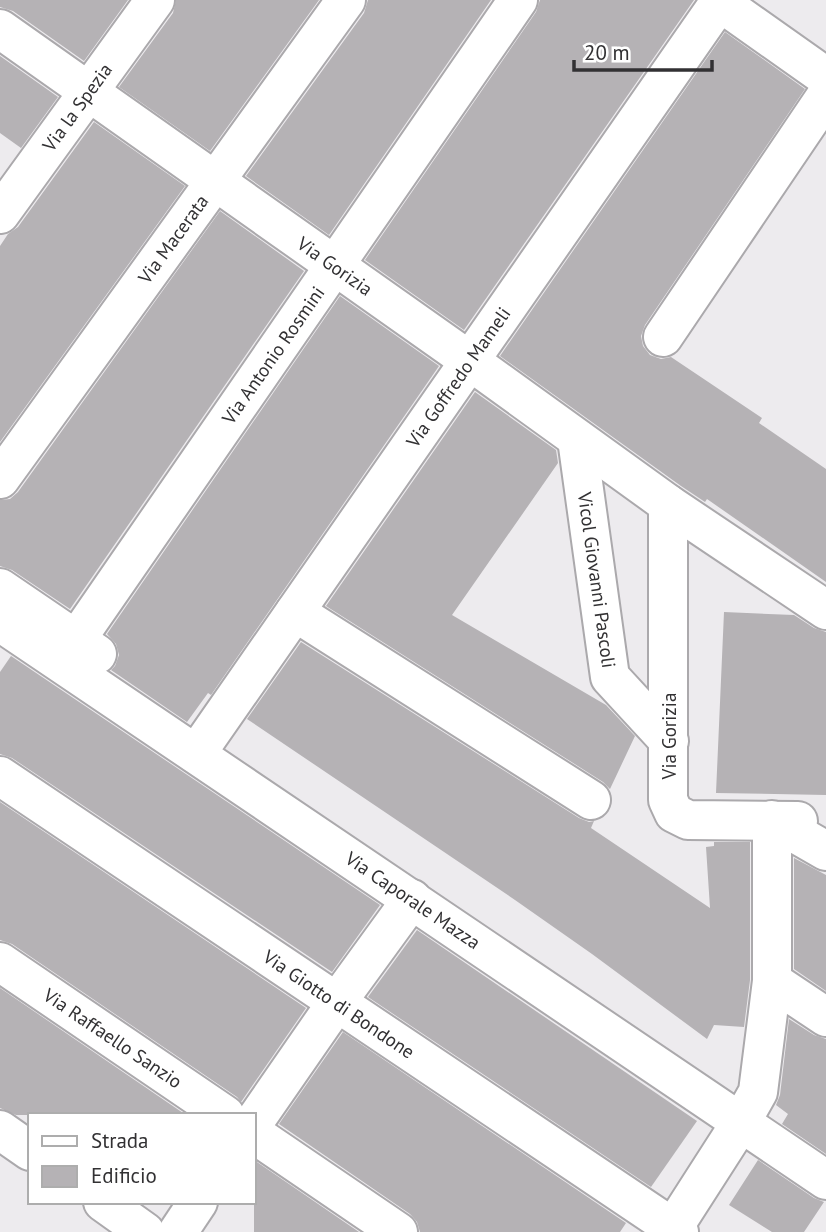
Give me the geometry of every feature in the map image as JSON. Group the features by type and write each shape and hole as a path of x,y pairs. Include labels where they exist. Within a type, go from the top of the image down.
{"street":[{"name":"Via la Spezia","path":"0,214 155,0"},
{"name":"Via Macerata","path":"0,479 346,0"},
{"name":"Via Antonio Rosmini","path":"76,640 518,0"},
{"path":"719,1 826,77"},
{"name":"Via Goffredo Mameli","path":"204,743 719,1"},
{"name":"Via Gorizia","path":"0,29 668,504 826,610"},
{"path":"663,337 826,96"},
{"name":"Vicol Giovanni Pascoli","path":"577,439 610,677 669,741"},
{"name":"Via Gorizia","path":"668,504 668,800 674,813 688,820 826,821"},
{"name":"Via Caporale Mazza","path":"0,588 76,640 204,743 412,899 826,1180"},
{"path":"295,612 591,800"},
{"name":"Via Caporale Mazza","path":"0,622 204,743"},
{"name":"Via Giotto di Bondone","path":"0,776 676,1230"},
{"path":"676,1230 758,1093 772,981 772,820 826,851"},
{"path":"256,1119 412,899"},
{"name":"Via Raffaello Sanzio","path":"0,962 222,1113"},
{"path":"772,981 826,1017"},
{"path":"0,1130 28,1150"},
{"path":"256,1135 398,1232"},
{"path":"106,1204 145,1232"},
{"path":"178,1232 197,1204"}],"building":[{"path":"0,0 128,0 84,61 13,11 0,7"},
{"path":"176,0 319,0 210,151 119,87 173,13"},
{"path":"368,0 491,0 329,235 246,176 364,13"},
{"path":"540,0 694,0 464,330 365,260 536,12"},
{"path":"725,32 805,89 645,325 641,336 643,346 650,355 661,359 671,357 762,418 759,423 826,469 826,582 707,499 705,502 681,486 500,356"},
{"path":"0,56 58,97 21,148 0,133"},
{"path":"94,122 185,186 0,442 0,246 8,234 18,227"},
{"path":"220,211 304,271 70,609 12,570 0,566 0,500 10,499 18,492"},
{"path":"340,296 439,366 211,695 208,693 187,722 111,670 119,655 116,644 107,634"},
{"path":"475,392 556,450 558,463 452,615 606,705 635,736 610,789 326,606"},
{"path":"724,612 794,615 826,632 826,795 716,793"},
{"path":"301,642 579,818 594,821 591,828 710,908 706,847 714,846 714,842 750,842 750,980 744,1027 714,1025 707,1039 515,900 247,719"},
{"path":"11,656 380,905 332,972 12,758 0,754 0,672"},
{"path":"0,802 306,1008 241,1102 12,944 0,940"},
{"path":"794,858 826,875 826,991 794,969"},
{"path":"417,930 697,1121 651,1187 368,997"},
{"path":"0,988 183,1113 16,1115 0,1108"},
{"path":"789,1019 814,1035 826,1039 826,1154 782,1124 788,1114 776,1105 780,1095"},
{"path":"343,1032 626,1223 620,1232 420,1232 417,1222 410,1214 279,1124"},
{"path":"758,1160 824,1202 804,1232 772,1232 729,1205"},
{"path":"256,1161 359,1232 254,1232"}]}
